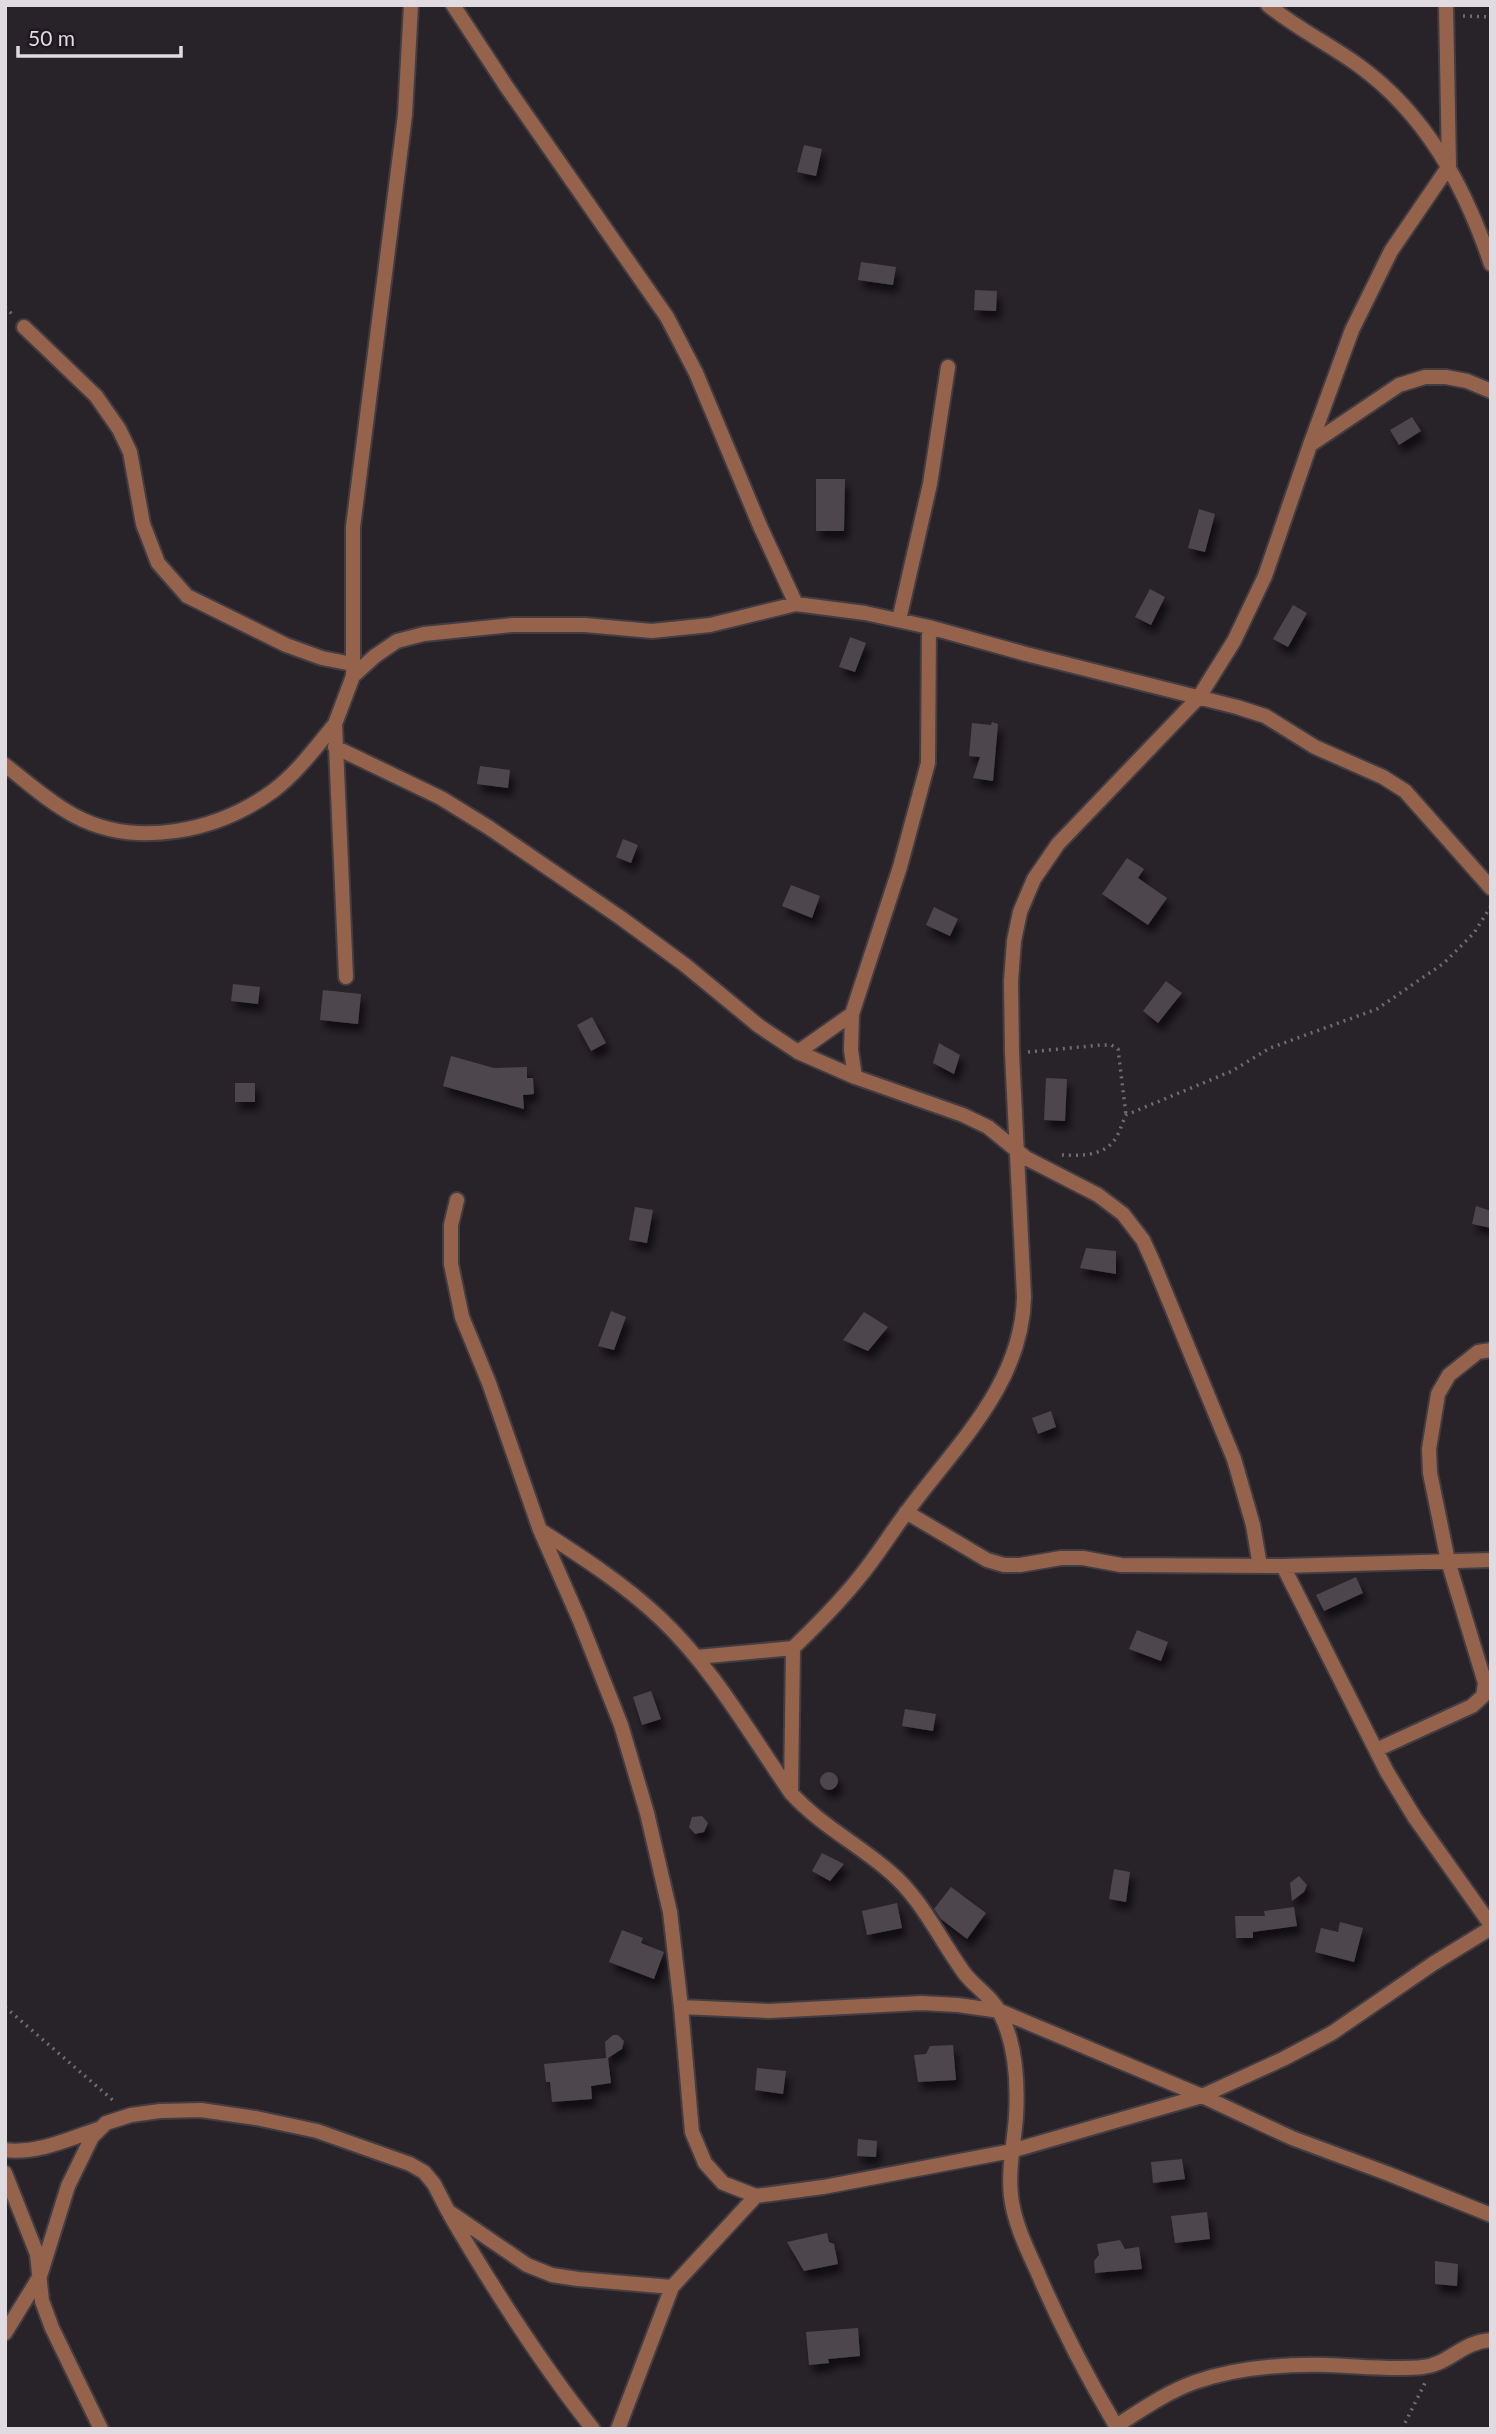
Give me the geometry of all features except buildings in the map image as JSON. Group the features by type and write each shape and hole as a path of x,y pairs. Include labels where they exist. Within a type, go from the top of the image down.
{"street":[{"path":"346,977 346,925 335,724 353,670 353,527 403,128 411,5"},
{"path":"453,5 667,317 696,373 796,604"},
{"path":"1268,5 1360,66 1399,101 1425,131 1449,166 1468,203 1491,264"},
{"path":"697,1657 793,1648 863,1573 906,1512 966,1438 995,1395 1012,1360 1024,1320 1021,1154 1012,1053 1014,941 1020,912 1034,879 1058,844 1199,697 1234,641 1265,576 1352,330 1391,251 1449,166 1446,10"},
{"path":"1482,237 1491,223"},
{"path":"24,327 96,396 119,429 130,452 143,524 158,563 187,596 286,645 353,670"},
{"path":"898,620 930,484 948,368"},
{"path":"1310,445 1399,385 1425,377 1467,381 1491,391"},
{"path":"353,670 397,641 424,634 512,625 585,625 652,631 710,625 796,604 898,620 1265,716 1315,747 1383,777 1405,791 1491,888"},
{"path":"855,1077 851,1050 852,1014 925,783 930,736 929,627"},
{"path":"5,765 75,816 106,828 140,835 166,833 199,827 242,809 273,791 299,767 335,724"},
{"path":"335,747 441,798 488,827 632,926 685,965 759,1026 799,1052 855,1077 963,1115 988,1127 1021,1154 1098,1195 1123,1214 1143,1240 1234,1459 1248,1501 1260,1566"},
{"path":"799,1052 852,1014"},
{"path":"457,1200 451,1225 451,1264 462,1317 489,1383 540,1530 621,1725 643,1800 670,1912 692,2132 705,2163 723,2183 756,2196 823,2187 1011,2151 1202,2096 1332,2033 1491,1926 1415,1818 1376,1750 1283,1566"},
{"path":"1376,1750 1472,1706 1483,1696 1485,1683 1448,1561 1430,1473 1429,1449 1438,1394 1450,1375 1478,1352 1491,1350"},
{"path":"906,1512 987,1560 1004,1565 1083,1558 1121,1565 1260,1566 1491,1560"},
{"path":"540,1530 607,1574 660,1618 697,1657 791,1793 809,1813 891,1872 917,1900 967,1976 1000,2011 1012,2046 1017,2083 1016,2119 1011,2151 1011,2196 1019,2229 1051,2305 1114,2428 1156,2401 1194,2383 1235,2371 1279,2365 1380,2368 1434,2366 1474,2342 1491,2340"},
{"path":"791,1793 793,1648"},
{"path":"681,2007 769,2011 920,2003 958,2004 1000,2011 1202,2096 1292,2138 1491,2216"},
{"path":"5,2333 40,2276 68,2186 92,2137 106,2123 131,2115 160,2111 201,2110 256,2118 317,2131 410,2164 424,2172 435,2184 500,2301 593,2429"},
{"path":"5,2150 18,2152 100,2129"},
{"path":"5,2173 28,2226 37,2255 43,2301 52,2328 101,2429"},
{"path":"618,2429 672,2287 756,2196"},
{"path":"448,2211 527,2265 552,2275 672,2287"}],"path":[{"path":"1446,10 1491,17"},
{"path":"1126,1115 1232,1071 1270,1048 1377,1009 1444,962 1474,933 1491,906"},
{"path":"1012,1053 1111,1045 1118,1049 1126,1115 1112,1143 1086,1156 1021,1154"},
{"path":"5,2007 131,2115"},
{"path":"1402,2429 1434,2366"}]}
